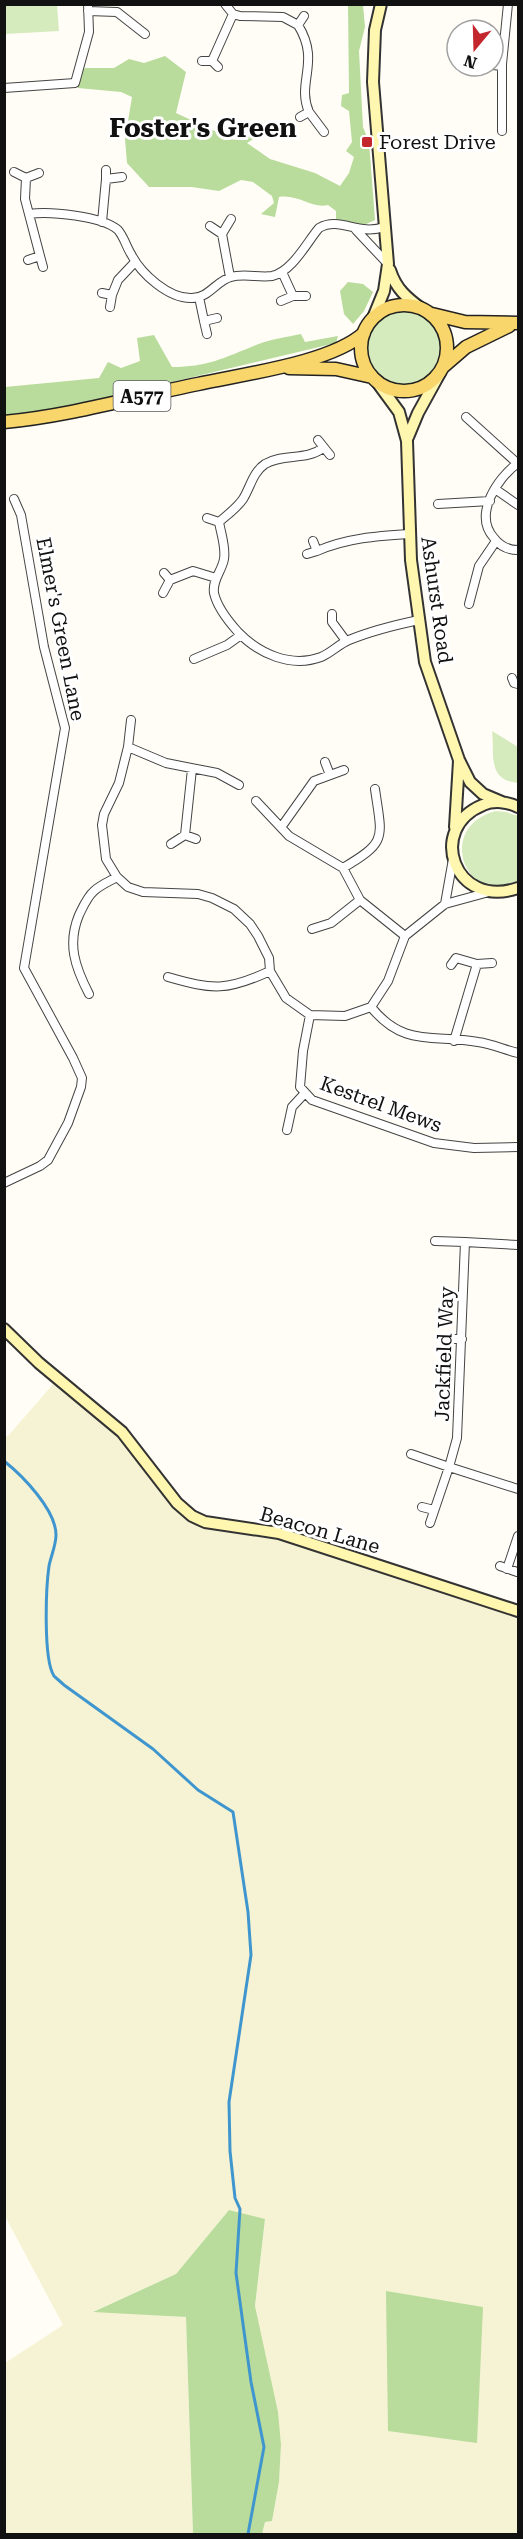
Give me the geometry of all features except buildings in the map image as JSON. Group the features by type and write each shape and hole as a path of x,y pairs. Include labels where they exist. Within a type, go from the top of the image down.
{"main road":[{"name":"A577","path":"4,422 87,408 279,367 346,347 364,333 373,318 399,305 465,322 516,323"},
{"path":"427,312 441,325 446,338 448,352 442,370"},
{"name":"A577","path":"279,367 336,369 374,380 387,388 410,392 432,382 466,346 516,323"},
{"path":"364,333 362,356 374,380"}],"street":[{"path":"225,4 233,14 283,17 298,25 309,53 305,96 309,112 324,132"},
{"path":"381,4 373,53 381,195 388,264 393,281 400,290 427,312"},
{"path":"505,35 508,4"},
{"path":"4,88 75,83 89,32 88,8 117,12 145,34"},
{"path":"202,61 215,64 233,14"},
{"path":"298,25 304,16"},
{"path":"502,78 502,131"},
{"path":"300,117 309,112"},
{"path":"102,222 106,170"},
{"path":"14,172 26,178 39,173"},
{"path":"106,179 122,177"},
{"path":"26,178 25,199 43,267"},
{"path":"29,214 53,212 102,222 117,230 135,262 152,279 170,292 189,298 199,297 230,277 272,276 282,272 319,228 334,223 368,231 384,227"},
{"path":"230,277 222,234 231,219"},
{"path":"210,226 222,234"},
{"path":"356,230 388,264"},
{"path":"28,260 40,256"},
{"path":"110,307 118,280 135,262"},
{"path":"373,318 384,291 388,264"},
{"path":"282,272 293,296"},
{"path":"102,294 112,295"},
{"path":"281,301 293,296 306,296"},
{"path":"199,297 207,334"},
{"path":"204,321 217,318"},
{"name":"Ashurst Road","path":"407,441 418,412 442,370"},
{"name":"Ashurst Road","path":"374,380 399,412 407,441 409,534 425,662 459,760 470,782 483,794 519,807"},
{"path":"466,417 518,463 506,472 495,489 486,513 486,529 496,541 507,548 519,550"},
{"path":"318,440 330,455"},
{"path":"219,522 240,503 254,476 264,465 280,458 308,456 323,448"},
{"path":"495,489 519,505"},
{"name":"Elmer's Green Lane","path":"4,1183 48,1160 76,1104 82,1078 58,1028 24,968 65,728 61,705 44,647 21,515 14,499"},
{"path":"438,504 490,501"},
{"path":"207,518 219,522"},
{"path":"219,522 225,555 214,590 218,603 241,635 252,646 277,658 298,661 322,657 346,641 391,626 419,620"},
{"path":"307,554 334,543 359,538 409,534"},
{"path":"313,541 317,551"},
{"path":"469,604 479,566 496,541"},
{"path":"163,592 170,580 193,571 216,579"},
{"path":"164,573 170,580"},
{"path":"332,614 332,622 346,641"},
{"path":"194,659 227,645 241,635"},
{"path":"131,720 128,747 119,783 104,813 102,825 106,859 117,876 128,887 143,892 198,894 234,909 250,924 258,936 269,958 270,971 286,998 310,1015 345,1016 372,1007 388,981 405,936 444,904 489,892 513,893 519,888"},
{"path":"128,747 166,763 217,773 239,785"},
{"name":"Ashurst Road","path":"453,857 452,843 455,830 459,760"},
{"path":"325,762 330,775"},
{"path":"185,835 192,769"},
{"path":"282,826 314,781 344,770"},
{"path":"343,868 369,852 378,841 380,832 375,789"},
{"path":"256,801 289,836 343,868 360,900 405,936"},
{"path":"455,830 474,808 487,803 502,802"},
{"path":"185,835 196,839"},
{"path":"171,844 185,835"},
{"path":"453,857 464,879 489,892"},
{"path":"444,904 453,857"},
{"path":"89,994 77,971 72,949 75,927 83,906 93,892 117,876"},
{"path":"312,929 331,923 360,900"},
{"path":"451,965 456,958 477,964 492,963"},
{"path":"454,1041 477,964"},
{"path":"168,977 200,986 226,987 244,983 270,971"},
{"path":"372,1007 382,1020 401,1032 421,1039 478,1042 519,1053"},
{"name":"Kestrel Mews","path":"310,1015 301,1066 300,1087 312,1100 434,1143 474,1149 519,1147"},
{"name":"Kestrel Mews","path":"287,1130 292,1107 305,1093"},
{"path":"435,1241 519,1245"},
{"name":"Jackfield Way","path":"430,1524 457,1438 465,1242"},
{"name":"Beacon Lane","path":"4,1329 39,1363 122,1432 177,1503 192,1516 205,1522 279,1533 519,1611"},
{"path":"447,1339 462,1339"},
{"path":"411,1454 519,1489"},
{"path":"422,1507 434,1510"},
{"path":"517,1572 504,1568 519,1536"}],"shaded area":[{"path":"55,1382 109,1421 197,1519 279,1533 518,1611 518,2534 262,2534 265,2522 272,2521 279,2482 281,2445 255,2306 265,2220 229,2210 176,2274 94,2311 186,2317 193,2534 5,2534 5,2363 63,2325 5,2216 4,1435 8,1436"}],"green space":[{"path":"5,4 57,5 59,31 5,34"},
{"path":"348,5 363,5 365,27 359,51 363,127 369,142 375,220 364,225 336,221 336,211 328,205 316,205 286,197 279,197 275,217 261,214 274,203 272,196 253,182 241,180 219,191 192,187 149,187 127,163 125,139 132,97 121,92 78,88 78,77 85,68 114,68 129,59 144,63 165,56 186,72 176,113 234,140 262,125 266,131 247,143 270,159 315,173 340,186 349,173 354,157 346,151 352,142 349,111 341,106 342,95 349,93"},
{"path":"348,282 363,284 373,292 364,311 353,324 344,314 340,291"},
{"path":"396,311 410,311 424,317 435,328 441,342 438,364 430,376 410,387 396,387 382,381 371,370 365,356 365,342 371,328 382,317"},
{"path":"301,334 305,342 338,336 336,343 105,398 20,416 5,417 5,387 99,378 108,362 121,368 140,361 137,338 154,335 172,367 184,367 225,358 267,341"},
{"path":"492,731 518,747 518,783 501,777 497,771 493,756"},
{"path":"496,811 518,816 518,883 499,887 483,884 471,874 464,861 462,846 466,832 477,819"},
{"path":"229,2210 265,2219 255,2306 278,2412 281,2445 279,2482 272,2521 265,2522 262,2534 193,2534 186,2317 93,2312 176,2274"},
{"path":"386,2291 483,2307 477,2443 388,2431"}],"waterway":[{"path":"4,1461 37,1494 55,1525 56,1539 49,1566 46,1622 48,1655 54,1676 153,1749 198,1790 233,1812 248,1912 251,1955 229,2102 230,2151 235,2198 240,2209 236,2273 251,2382 264,2447 248,2534"}],"place":[{"name":"Forest Drive","path":"367,142"}],"district":[{"name":"Foster's Green","path":"203,128"}]}
